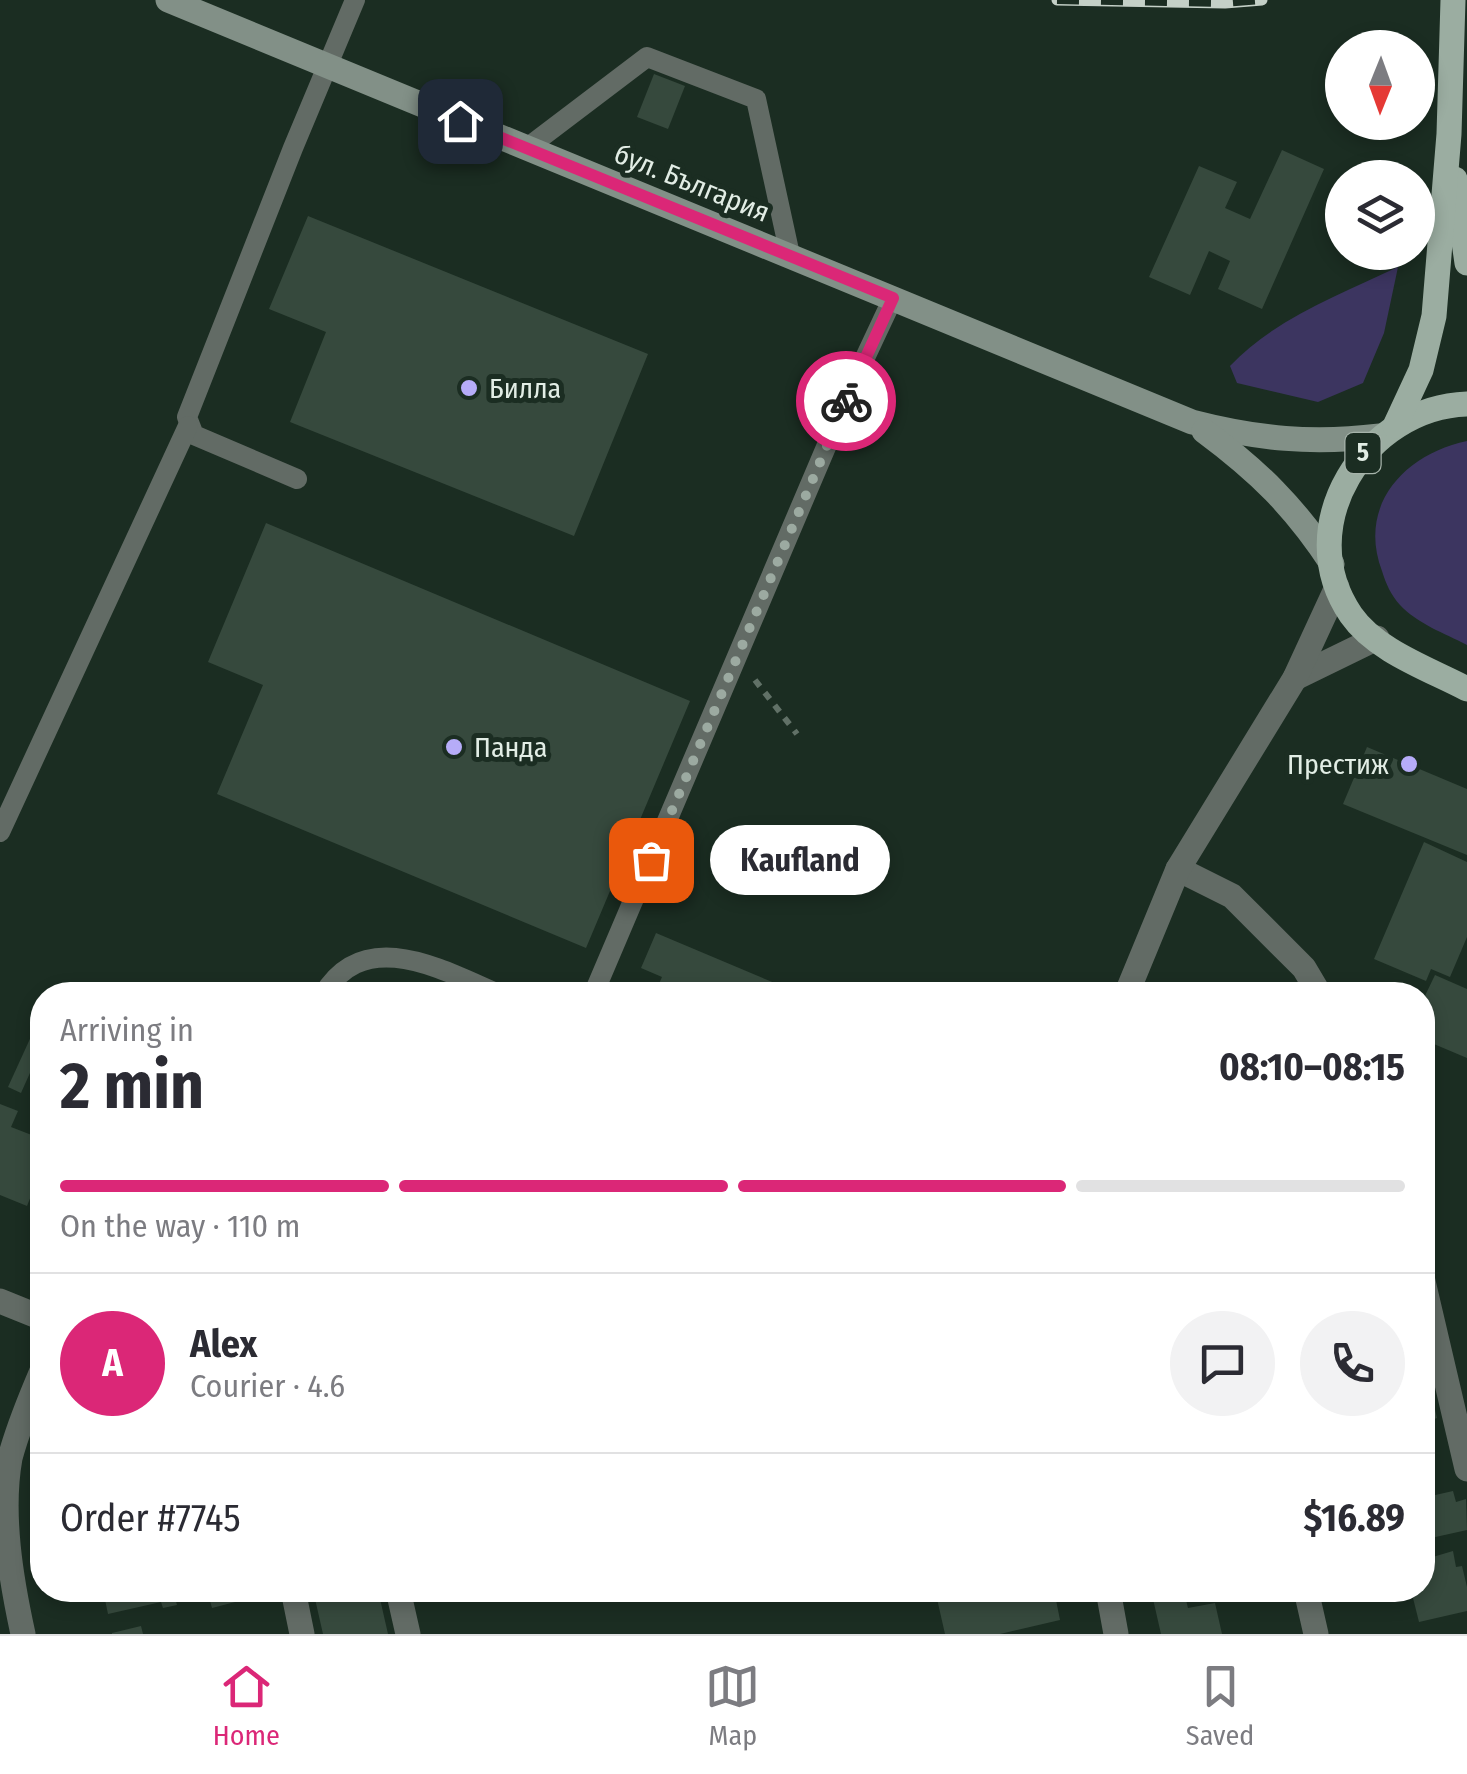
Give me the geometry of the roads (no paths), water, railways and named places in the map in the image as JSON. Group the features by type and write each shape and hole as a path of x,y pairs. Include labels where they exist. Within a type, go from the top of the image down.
{"main road":[{"name":"5","path":"1388,431 1421,370 1434,316 1449,134 1459,68 1453,0"},
{"name":"5","path":"1449,134 1467,263"},
{"name":"5","path":"1335,575 1330,532 1338,494 1360,456 1388,431 1428,410 1467,404"},
{"path":"1335,575 1352,616 1377,638 1467,688"}],"street":[{"name":"бул. България","path":"168,0 1192,422 1247,436 1323,442 1388,431"},
{"name":"бул. България","path":"1192,422 1276,489 1300,516 1335,575"},
{"path":"1131,982 1178,869 1295,678 1335,575"},
{"path":"1295,678 1377,638"},
{"path":"1178,869 1232,896 1304,968 1312,982"},
{"path":"0,1301 30,1313"},
{"path":"1435,1332 1467,1469"},
{"path":"23,1634 11,1577 5,1512 9,1462 30,1404"},
{"path":"295,1602 302,1634"},
{"path":"401,1602 408,1634"},
{"path":"1110,1602 1116,1634"},
{"path":"1309,1602 1316,1634"}],"lane":[{"path":"0,832 188,426 188,417 355,0"},
{"path":"527,148 648,58 756,99 790,255"},
{"path":"599,982 854,380 893,298"},
{"path":"188,426 194,436 297,479"},
{"path":"331,982 356,961 387,956 432,967 469,982"}],"railway":[{"path":"1057,0 1262,0"}],"place":[{"name":"Билла","path":"469,388"},
{"name":"Панда","path":"454,747"},
{"name":"Престиж","path":"1409,764"},
{"name":"Kaufland","path":"651,860"}]}
